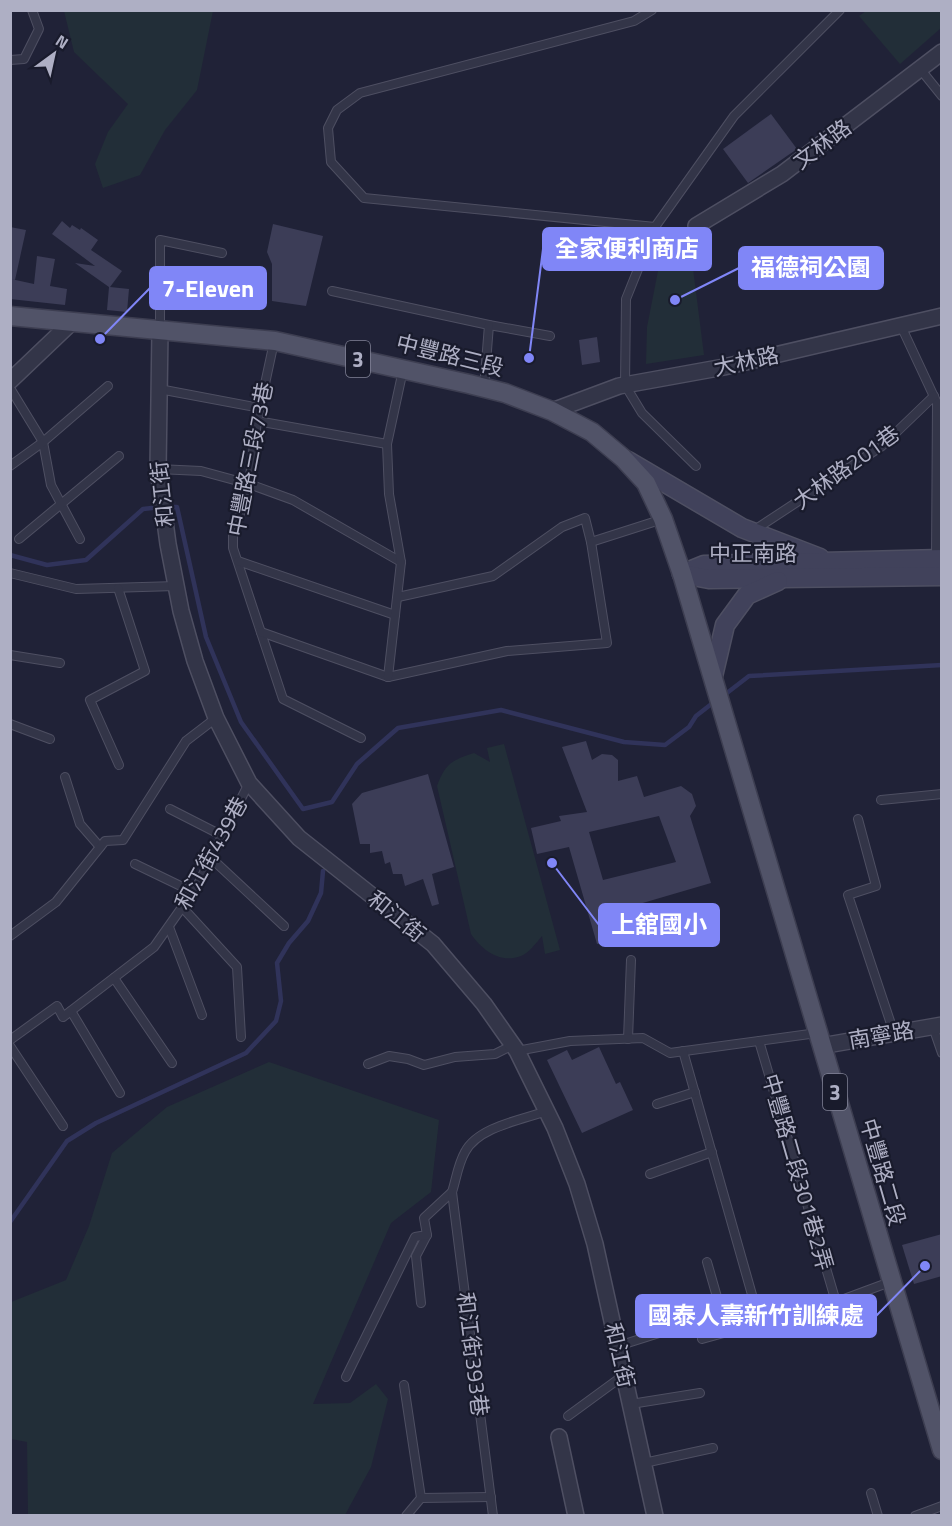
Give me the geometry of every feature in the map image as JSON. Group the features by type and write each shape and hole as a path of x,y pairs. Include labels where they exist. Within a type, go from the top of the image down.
{"main road":[{"name":"中豐路三段","path":"10,316 275,341 484,388 552,411 592,432 623,458 646,483 663,519 682,574"},
{"name":"3","path":"682,574 712,676"},
{"name":"中豐路二段","path":"712,676 890,1282 942,1450"}],"street":[{"name":"文林路","path":"696,226 782,174 942,52"},
{"name":"大林路","path":"552,411 625,385 724,367 942,316"},
{"path":"10,381 73,321"},
{"name":"和江街","path":"160,330 158,469 181,611 195,661 216,718 249,783 299,838 433,944 484,1004 515,1048 547,1111 576,1184 592,1234 655,1515"},
{"path":"623,458 742,528 827,561"},
{"name":"中正南路","path":"682,574 704,565 827,561 940,564"},
{"name":"中正南路","path":"682,574 709,579 785,577 940,564"},
{"path":"712,676 725,625 747,595 785,577"},
{"name":"南寧路","path":"819,1039 894,1033 937,1026"},
{"path":"559,1437 576,1515"}],"lane":[{"path":"10,60 24,59 39,29 32,10"},
{"path":"652,10 634,21 360,93 337,110 328,128 331,162 364,198 655,227"},
{"path":"696,466 642,413 625,385 626,299 655,227 734,116 840,10"},
{"path":"921,70 942,96"},
{"path":"160,330 160,240 222,253"},
{"path":"332,291 550,336"},
{"path":"484,388 489,325"},
{"name":"大林路201巷","path":"901,326 937,403 940,564"},
{"name":"中豐路三段73巷","path":"275,341 257,421 249,484 233,536 233,548 283,699 361,738"},
{"path":"388,677 401,562 389,494 387,444 403,368"},
{"path":"10,466 43,442 108,387"},
{"path":"10,388 43,442 51,485 80,539"},
{"path":"159,389 260,408"},
{"name":"大林路201巷","path":"753,532 882,446 934,396"},
{"path":"257,421 387,444"},
{"path":"19,539 119,456"},
{"path":"158,469 201,471 249,484 293,500 401,562"},
{"path":"261,632 388,677 507,651 607,643 585,518 562,527 493,576 398,597"},
{"path":"591,542 663,519"},
{"path":"238,561 395,615"},
{"path":"10,573 76,589 176,586"},
{"path":"118,588 145,671 90,700 119,765"},
{"path":"10,655 60,663"},
{"path":"10,936 56,902 105,841 123,840 186,741 216,718"},
{"path":"10,724 50,739"},
{"path":"64,777 80,824 100,847"},
{"name":"和江街439巷","path":"71,1011 154,947 193,892 249,783"},
{"path":"881,800 942,794"},
{"path":"170,809 222,836"},
{"path":"858,819 876,886 848,895 894,1033"},
{"path":"211,858 284,926"},
{"path":"135,864 193,892"},
{"path":"182,907 237,967 241,1037"},
{"path":"169,927 202,1015"},
{"path":"628,1039 631,960"},
{"path":"114,978 172,1063"},
{"path":"10,1040 57,1006 63,1017 71,1011 120,1093"},
{"path":"937,1026 942,1053"},
{"path":"368,1064 389,1056 408,1059 423,1065 455,1057 495,1054 515,1048 570,1041 643,1038 670,1053 759,1041 819,1039"},
{"name":"中豐路二段301巷2弄","path":"759,1041 836,1302"},
{"path":"10,1046 63,1126"},
{"path":"683,1051 760,1323"},
{"path":"657,1104 694,1092"},
{"name":"和江街393巷","path":"493,1515 452,1192 464,1153 475,1138 490,1130 547,1111"},
{"path":"650,1174 712,1152"},
{"name":"和江街393巷","path":"421,1303 417,1256 427,1235 424,1218 452,1192"},
{"path":"346,1377 415,1237 427,1235"},
{"path":"706,1262 726,1332"},
{"path":"702,1339 836,1302 890,1282"},
{"path":"618,1346 675,1328"},
{"path":"568,1416 624,1375"},
{"path":"404,1385 421,1498"},
{"path":"631,1404 700,1393"},
{"path":"644,1463 713,1448"},
{"path":"871,1493 878,1515"},
{"path":"406,1515 421,1498 491,1497"},
{"path":"915,1515 942,1506"}],"shaded area":[{"path":"64,11 213,11 197,90 165,130 140,175 103,188 95,164 108,132 128,104 74,52"},
{"path":"866,11 941,11 941,28 900,64 859,16"},
{"path":"690,245 704,355 646,364 647,327 658,271"},
{"path":"504,744 560,950 545,954 542,936 527,953 513,958 492,954 471,934 437,786 450,764 474,753 490,762 487,748"},
{"path":"269,1062 439,1120 431,1192 391,1223 313,1404 350,1403 376,1384 388,1399 371,1467 345,1515 28,1515 27,1442 11,1439 11,1302 66,1280 89,1226 112,1153 167,1107"}],"building":[{"path":"771,114 797,149 748,183 723,149"},
{"path":"62,221 70,228 72,225 80,230 81,228 98,240 91,250 122,271 110,287 129,289 127,312 107,310 109,287 75,263 95,266 52,234"},
{"path":"273,224 323,236 306,306 272,301 272,264 267,252"},
{"path":"10,227 26,230 15,280 34,284 37,256 55,259 50,286 67,289 65,305 10,299"},
{"path":"597,337 600,362 582,365 579,340"},
{"path":"586,741 592,760 602,754 612,755 618,760 618,781 637,776 644,797 681,786 692,794 696,806 690,816 711,883 612,912 624,939 597,944 569,847 537,854 531,828 561,821 559,816 587,812 562,747","holes":["659,816 676,862 603,880 589,832"]},
{"path":"428,774 454,867 432,874 439,904 432,906 423,879 405,886 402,874 393,874 390,862 385,864 382,851 370,853 370,844 360,844 352,804 362,793"},
{"path":"599,1047 616,1084 620,1082 633,1110 582,1133 547,1060 567,1050 572,1060"},
{"path":"942,1234 942,1276 914,1284 902,1245"}],"waterway":[{"path":"174,507 177,507 206,637 241,722 303,809 332,802 357,764 398,728 501,710 624,742 665,745 689,727 696,716 714,702"},
{"path":"10,555 47,565 86,560 143,509 152,508"},
{"path":"723,696 749,676 942,665"},
{"path":"10,1222 67,1141 96,1123 246,1053 276,1021 281,1001 277,963 289,943 308,921 321,893 323,871"}],"place":[{"name":"福德祠公園","path":"675,300"},
{"name":"7-Eleven","path":"100,339"},
{"name":"全家便利商店","path":"529,358"},
{"name":"上舘國小","path":"552,863"},
{"name":"國泰人壽新竹訓練處","path":"925,1266"}]}
